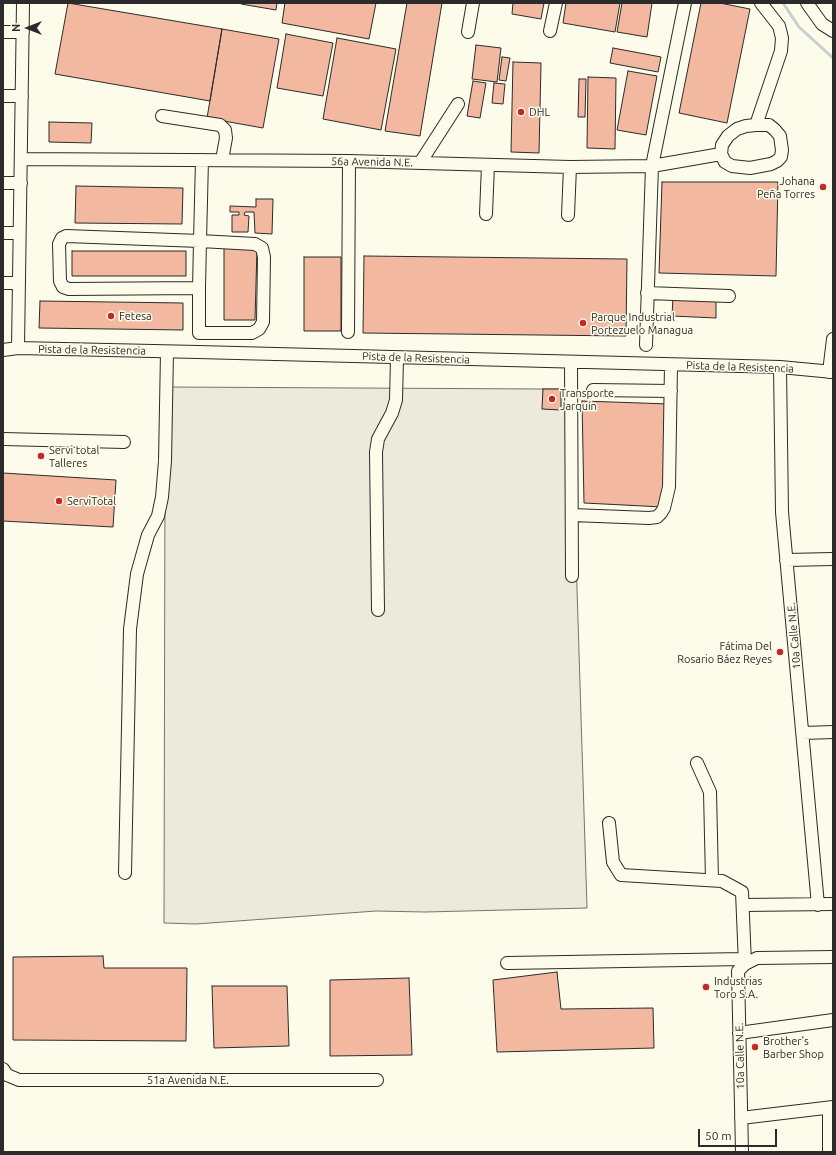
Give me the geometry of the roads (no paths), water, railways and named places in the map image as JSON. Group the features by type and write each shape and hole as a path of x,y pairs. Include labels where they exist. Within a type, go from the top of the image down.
{"street":[{"path":"18,348 19,233 22,159 23,3"},
{"path":"468,32 473,3"},
{"path":"550,31 556,3"},
{"path":"646,345 652,166 685,3"},
{"path":"756,124 781,51 782,38 779,26 761,3"},
{"path":"811,5 822,24 833,31"},
{"path":"3,32 22,32"},
{"path":"3,96 22,96"},
{"path":"420,163 458,104"},
{"path":"162,116 220,125 226,130 222,160"},
{"path":"756,124 769,125 780,136 782,150 781,157 777,161 770,164 757,167 732,166 725,162 721,154 722,145 728,136 737,129 756,124"},
{"name":"56a Avenida N.E.","path":"22,159 349,161 570,167 652,166 721,154"},
{"path":"199,288 63,287 60,281 59,244 62,238 66,236 200,241 255,244 262,248 264,257 263,322 259,329 252,333 198,333 199,288 200,241 202,160"},
{"path":"348,332 349,161"},
{"path":"486,214 488,165"},
{"path":"568,215 570,167"},
{"path":"3,183 21,183"},
{"path":"3,233 19,233"},
{"path":"3,283 19,283"},
{"path":"647,293 729,296"},
{"path":"832,372 833,339"},
{"name":"Pista de la Resistencia","path":"3,350 18,348 780,367 832,372"},
{"path":"124,873 130,629 137,574 148,535 158,516 162,497 165,461 167,352"},
{"path":"378,610 376,452 378,439 392,413 396,400 396,358"},
{"path":"571,362 572,576"},
{"path":"572,515 649,518 657,517 661,513 664,508 669,487 671,365"},
{"name":"10a Calle N.E.","path":"780,367 782,512 818,904"},
{"path":"593,390 671,391"},
{"path":"3,439 124,442"},
{"path":"786,560 833,559"},
{"path":"802,733 833,732"},
{"path":"697,762 710,792 712,880"},
{"path":"609,823 613,862 622,875 722,881 742,892 745,961"},
{"path":"743,905 833,904"},
{"path":"507,963 745,961 757,958 833,957"},
{"name":"10a Calle N.E.","path":"742,1152 738,971 745,961"},
{"path":"739,1033 833,1020"},
{"name":"51a Avenida N.E.","path":"3,1069 7,1075 19,1080 378,1080"},
{"path":"741,1118 831,1108 829,1152"}],"waterway":[{"path":"783,3 799,27 833,58"}],"place":[{"name":"DHL","path":"521,112"},
{"name":"Johana Peña Torres","path":"823,187"},
{"name":"Fetesa","path":"111,316"},
{"name":"Parque Industrial Portezuelo Managua","path":"583,323"},
{"name":"Transporte Jarquín","path":"552,399"},
{"name":"Servi total Talleres","path":"41,456"},
{"name":"ServiTotal","path":"59,501"},
{"name":"Fátima Del Rosario Báez Reyes","path":"780,652"},
{"name":"Industrias Toro S.A.","path":"706,987"},
{"name":"Brother's Barber Shop","path":"755,1047"}]}
